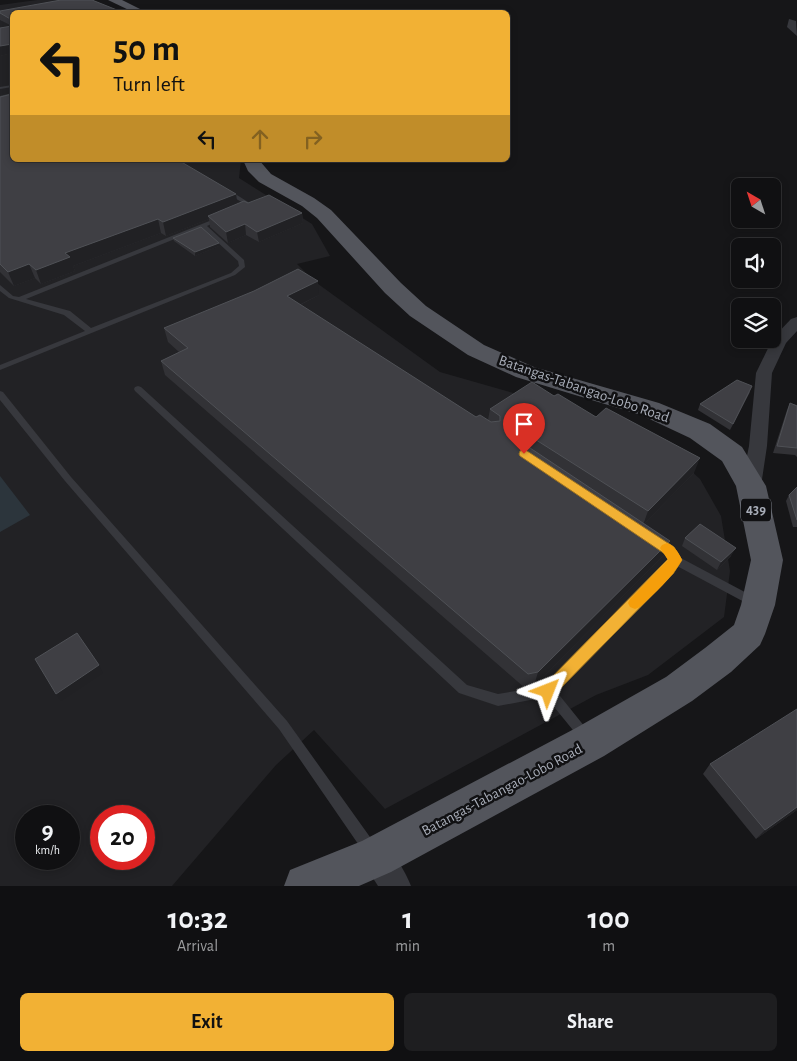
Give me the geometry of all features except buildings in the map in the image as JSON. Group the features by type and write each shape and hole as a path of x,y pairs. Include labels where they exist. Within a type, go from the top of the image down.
{"main road":[{"path":"113,0 136,10"},
{"name":"Batangas-Tabangao-Lobo Road","path":"252,162 254,167 265,178 308,202 324,214 393,288 418,311 468,345 499,362 525,372 650,409 700,431 732,454 751,486 767,560 758,605 748,634 718,660 678,689 590,742 376,858 306,886"}],"street":[{"path":"792,21 791,27 797,34"},
{"path":"751,486 758,446 764,373 779,341 797,322"},
{"path":"376,858 396,886"}],"lane":[{"path":"223,189 246,203 241,210 234,213"},
{"path":"20,299 226,216"},
{"path":"0,368 233,274 242,267 240,260 203,226"},
{"path":"0,287 11,297 67,313 90,331"},
{"path":"138,389 462,689 498,700 548,691 668,570 675,560"},
{"path":"0,394 68,479 283,726 376,858"},
{"path":"645,534 670,550 675,560 758,605"},
{"path":"548,691 590,742"}],"shaded area":[{"path":"37,0 80,0 23,10 10,10 10,162 241,162 239,178 312,224 330,256 297,264 314,281 440,372 611,421 670,452 700,479 721,516 730,571 724,617 648,675 596,695 385,809 314,730 276,765 172,886 0,886 0,5"},
{"path":"0,476 30,515 0,532"}],"slow traffic":[{"path":"635,603 668,570 675,560 667,548"}],"route":[{"path":"524,454 670,550 675,560 668,570 548,691"}]}
